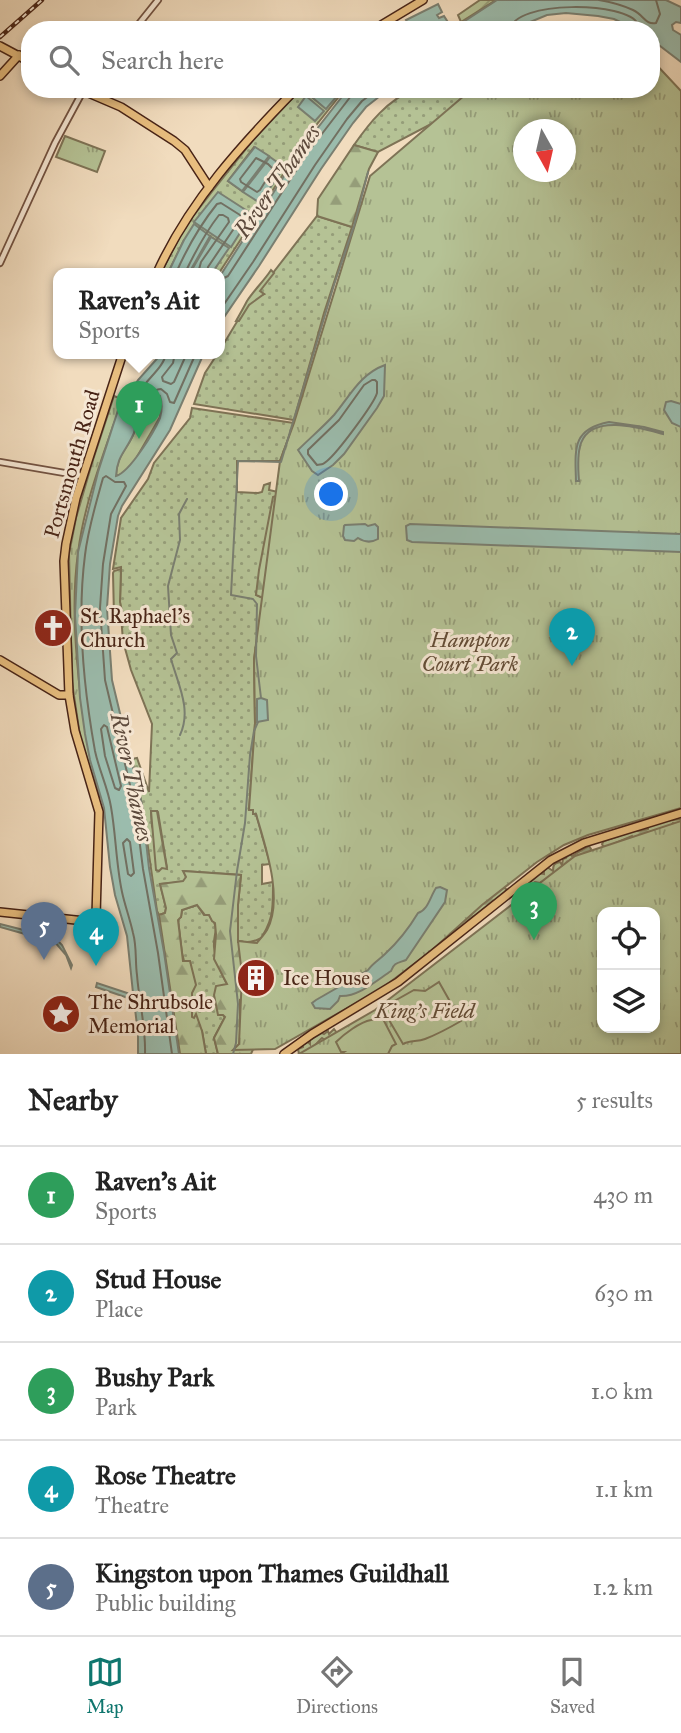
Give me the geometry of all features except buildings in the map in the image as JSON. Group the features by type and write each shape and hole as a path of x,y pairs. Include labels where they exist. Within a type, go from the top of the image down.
{"main road":[{"path":"388,21 423,0"},
{"path":"0,46 19,55 0,76"},
{"path":"101,98 126,109 185,150 209,187"},
{"path":"159,268 169,245 209,187 244,144 287,98"},
{"name":"Portsmouth Road","path":"2,911 94,921 97,914 99,812 75,731 69,695 64,561 71,516 82,476 121,359"},
{"path":"0,660 59,695 69,695"},
{"path":"284,1054 398,982 562,853 584,843 681,813"}],"street":[{"path":"142,21 159,0"},
{"path":"0,263 78,98"},
{"path":"0,462 82,476"}],"green space":[{"path":"480,0 496,0 463,21 458,15"},
{"name":"Hampton Court Park","path":"660,69 681,91 681,808 588,835 564,845 537,862 482,905 431,951 381,989 275,1049 233,1050 239,1044 242,974 238,941 257,943 267,930 274,903 264,841 256,814 249,810 255,723 254,659 280,461 370,176 461,98 660,98"},
{"path":"293,98 313,98 326,108 338,98 310,133 222,268 215,268 228,248 211,237 192,268 210,236 184,240 170,268 164,268 184,228 254,139","holes":["254,147 268,156 242,191 228,181"]},
{"path":"475,98 473,102 378,152 354,145 366,128 395,100"},
{"path":"65,136 105,151 97,172 56,157"},
{"path":"354,145 378,152 369,169 352,227 317,216 318,199"},
{"path":"317,216 352,227 294,420 194,404 205,373 214,359 225,359 225,342 250,300 264,294 259,291"},
{"path":"271,270 274,273 260,291 264,294 249,305 239,321 236,321 250,297"},
{"path":"114,396 124,400 113,425 87,506 80,537 75,593 80,695 99,797 80,736 72,682 69,554 76,518"},
{"path":"160,396 160,417 134,462 122,474 116,476 120,458 134,433 140,411"},
{"path":"192,408 294,423 280,461 237,461 237,492 262,492 264,485 270,483 269,490 278,492 256,595 263,598 254,660 255,723 249,810 256,814 270,864 262,865 262,884 273,882 271,914 267,928 257,944 238,941 241,875 184,871 184,882 160,884 166,908 165,913 159,915 132,759 137,758 149,792 152,724 123,641 121,567 113,569 121,518 148,479 154,463 190,418","holes":["151,812 158,812 167,868 152,826"]},
{"path":"279,495 269,597 263,598 256,595 259,570 273,497"},
{"path":"121,569 120,602 123,616 114,616 113,573"},
{"path":"151,811 157,811 167,869 162,868 159,871 156,870"},
{"path":"681,819 681,824 677,827 673,823 668,830 634,839 632,836 604,848 602,844 636,830 648,829 648,826"},
{"name":"King's Field","path":"681,821 681,1054 299,1054 375,1010 575,856"},
{"path":"589,846 590,853 540,883 535,882 526,889 524,886 538,873 544,874 547,867 553,871 555,864 560,862 562,865 567,856"},
{"path":"183,871 241,875 238,942 255,941 277,927 272,920 277,888 289,888 297,903 292,935 279,939 275,946 265,946 254,958 260,963 257,968 266,969 267,974 265,977 260,976 260,997 254,1000 258,1009 251,1016 257,1018 259,1023 255,1026 243,1019 243,1009 251,1004 240,1000 240,1031 244,1034 240,1047 244,1038 248,1040 250,1033 259,1033 251,1054 218,1054 214,1038 225,1017 218,1015 214,995 216,986 227,984 214,959 215,923 197,905 182,910 178,920 183,961 190,961 196,985 192,993 192,1017 196,1014 206,1054 180,1054 159,915 165,913 166,908 160,884 183,881 186,877"},
{"path":"503,886 506,889 505,894 436,948 433,943"},
{"path":"197,905 215,924 215,951 227,984 223,1015 225,1017 214,1038 218,1054 206,1054 202,1031 192,1017 192,993 182,953 178,919 182,910"},
{"name":"King's Field","path":"439,982 461,1021 425,1039 403,1044 382,1008 414,990 425,991"},
{"path":"382,1017 396,1044 388,1054 341,1054 344,1052 341,1052 336,1042 339,1039 362,1023"},
{"path":"334,1029 337,1033 325,1040 322,1038 307,1054 299,1054 298,1049 303,1047 303,1044 310,1044 310,1040 328,1031 329,1034"}],"water":[{"path":"497,0 666,0 681,7 681,23 672,25 673,30 681,35 681,62 660,46 660,21 618,21 566,13 547,15 533,21 465,21"},
{"path":"438,4 442,12 437,15 439,18 444,16 447,21 406,21"},
{"path":"305,98 308,98 324,111 315,121 298,107"},
{"path":"313,98 335,98 326,109"},
{"path":"341,98 377,98 353,123 225,316 225,268 302,148"},
{"path":"255,147 269,156 242,191 228,181"},
{"path":"270,157 284,167 260,203 243,192"},
{"path":"218,192 252,214 231,247 194,222"},
{"path":"194,224 210,236 192,268 170,268"},
{"path":"211,237 229,248 215,268 193,268"},
{"name":"River Thames","path":"157,359 201,359 170,430 118,516 110,564 107,608 112,680 142,805 149,868 179,1054 138,1054 134,1000 96,987 97,983 133,993 127,936 115,895 104,808 90,760 80,698 75,615 78,552 98,472 120,404 123,405","holes":["160,396 160,418 141,451 128,467 116,476 120,458 134,433 136,418 142,407"]},
{"path":"385,365 384,396 377,408 344,454 318,475 312,471 298,450 334,415 362,380"},
{"path":"666,402 681,404 681,427 672,423 664,410"},
{"path":"609,422 644,427 663,434 630,426 606,425 595,428 581,443 578,457 579,481 576,481 578,442 588,430"},
{"path":"375,524 378,527 378,539 345,540 345,525"},
{"path":"410,524 681,534 681,552 412,542 407,540 406,526"},
{"path":"257,699 267,700 268,720 257,722"},
{"path":"436,888 447,890 445,902 406,960 395,964 391,971 367,988 340,996 330,1009 315,1008 312,1003 368,970 390,949 418,913 427,906"},
{"path":"0,924 55,938 62,945 72,965 71,968 66,955 54,941 0,927"}],"waterway":[{"path":"261,698 256,656 257,604 253,599 231,595 238,461 281,462 354,226 368,172"},
{"path":"180,735 185,716 171,659 177,653 171,635 168,586 180,540 179,514 187,499"},
{"path":"233,1054 238,1004 230,931 245,823 250,755 258,722"}],"railway":[{"path":"0,37 42,0"}],"place":[{"name":"Raven's Ait","path":"139,439"},
{"name":"St. Raphael's Church","path":"53,628"},
{"name":"Stud House","path":"572,666"},
{"name":"Bushy Park","path":"534,940"},
{"name":"Kingston upon Thames Guildhall","path":"44,960"},
{"name":"Rose Theatre","path":"96,966"},
{"name":"Ice House","path":"256,978"},
{"name":"The Shrubsole Memorial","path":"61,1014"}]}
